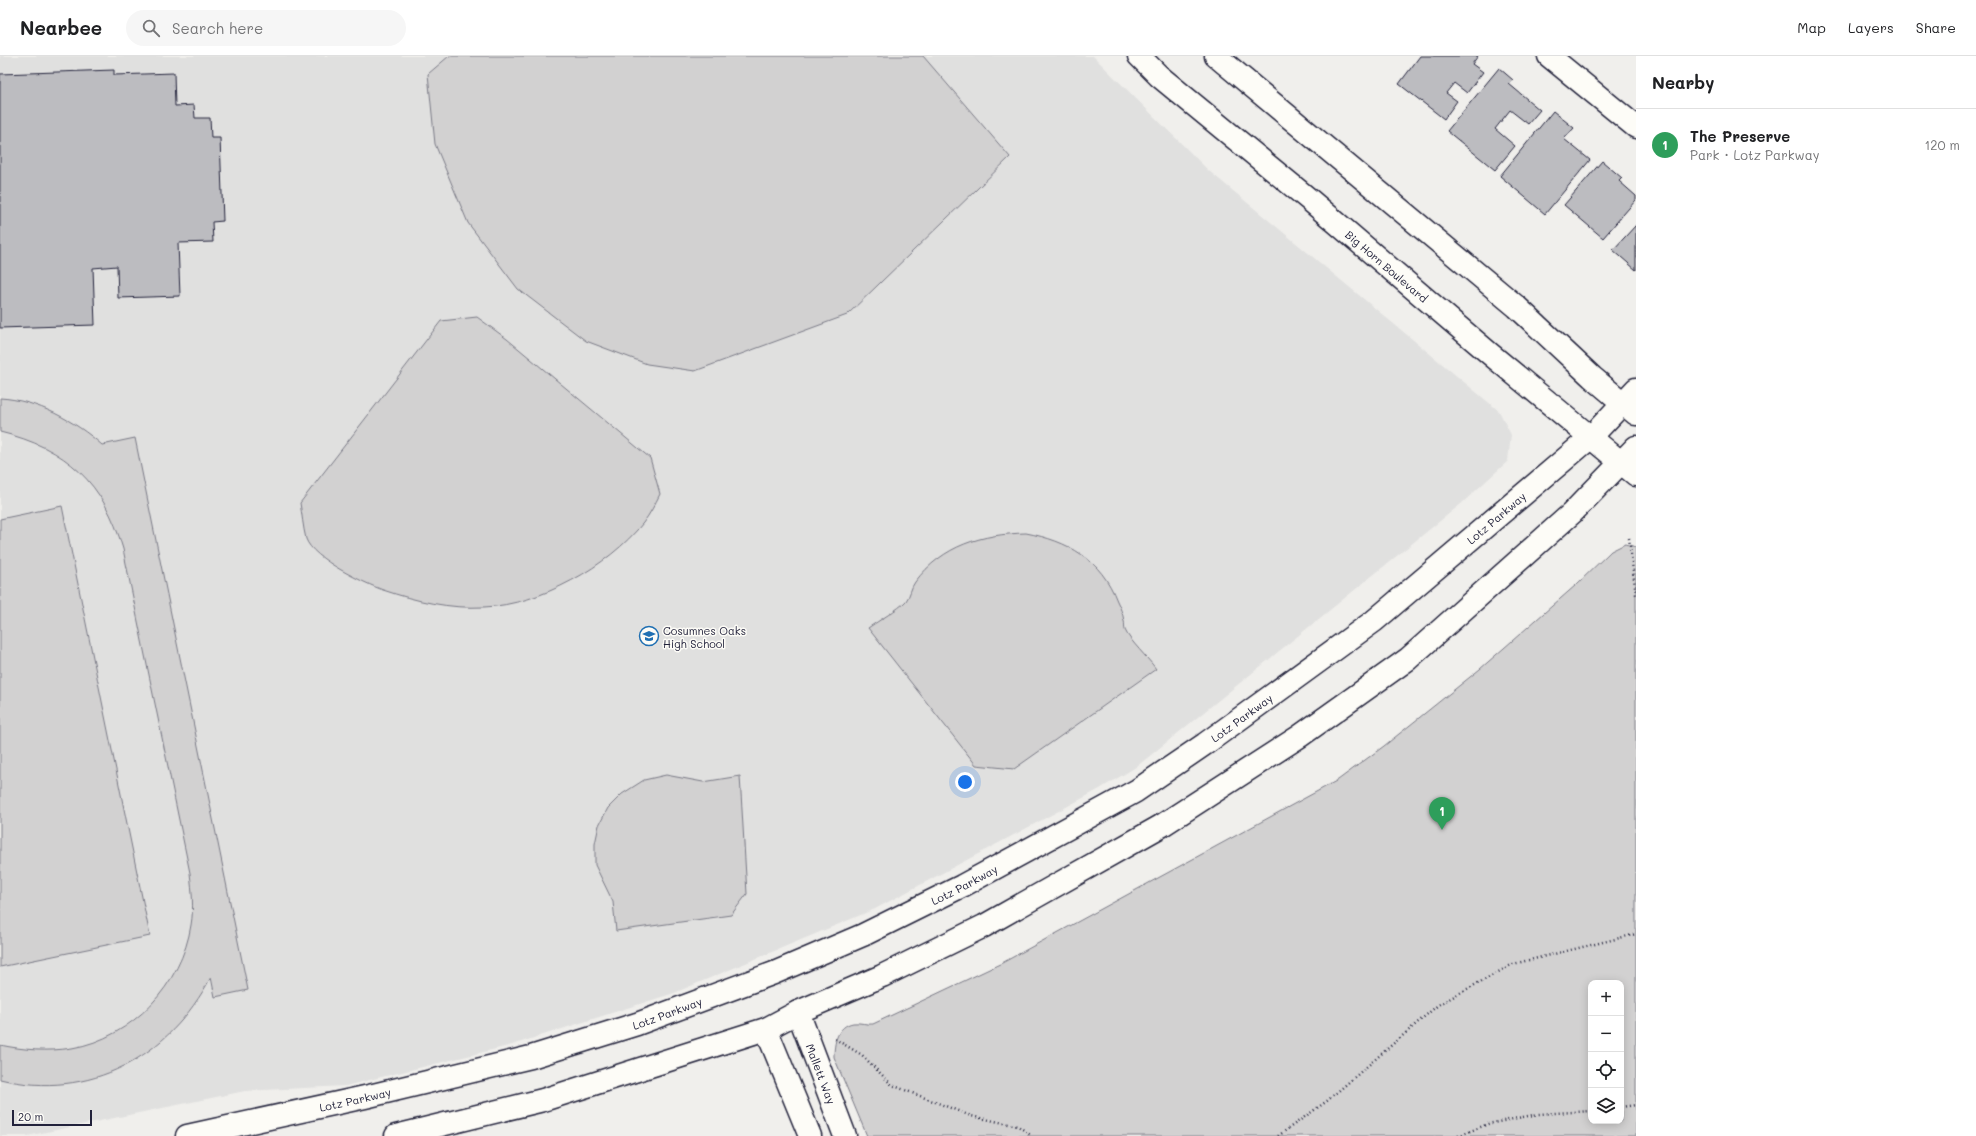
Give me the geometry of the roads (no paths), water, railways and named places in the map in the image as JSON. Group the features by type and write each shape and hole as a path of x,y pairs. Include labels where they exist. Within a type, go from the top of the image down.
{"street":[{"name":"Big Horn Boulevard","path":"1139,56 1159,76 1311,201 1629,470"},
{"path":"1216,56 1517,307 1592,377 1632,402"},
{"path":"1548,56 1636,127"},
{"name":"Lotz Parkway","path":"187,1136 365,1097 531,1056 637,1024 774,973 863,935 962,886 1136,791 1205,744 1374,621 1632,402"},
{"path":"396,1136 543,1100 766,1029 798,1012 882,976 984,926 1160,826 1300,736 1408,659 1572,513 1629,470 1636,447"},
{"name":"Mallett Way","path":"798,1012 845,1136"},
{"path":"766,1029 810,1136"}],"place":[{"name":"Cosumnes Oaks High School","path":"649,636"},
{"name":"The Preserve","path":"1442,830"}]}
